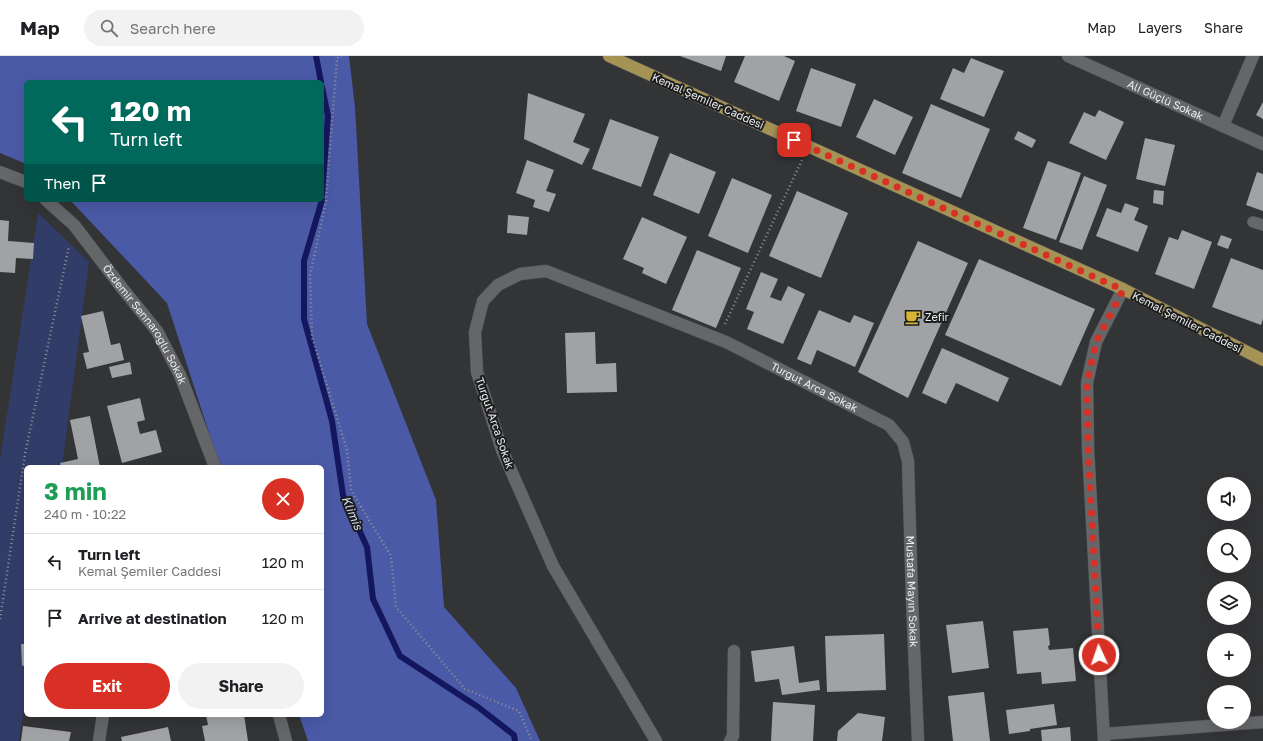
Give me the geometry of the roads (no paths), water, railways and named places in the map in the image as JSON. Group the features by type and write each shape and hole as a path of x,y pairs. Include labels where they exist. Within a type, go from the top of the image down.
{"main road":[{"name":"Kemal Şemiler Caddesi","path":"609,56 1123,290 1263,360"}],"street":[{"name":"Ali Güçlü Sokak","path":"1068,56 1263,144"},
{"path":"1223,126 1253,56"},
{"path":"0,172 24,181"},
{"name":"Özdemir Sennaroğlu Sokak","path":"48,202 74,224 122,288 157,331 180,375 214,465"},
{"name":"Turgut Arca Sokak","path":"656,741 553,566 502,450 477,372 475,332 483,301 498,285 520,274 546,270 718,339 888,425 903,442"},
{"path":"1123,290 1096,342 1087,383 1088,448 1104,738 1263,722"},
{"name":"Mustafa Mayın Sokak","path":"903,442 908,460 918,741"},
{"path":"730,741 733,736 734,652"},
{"path":"99,741 103,717"},
{"path":"280,717 286,741"}],"waterway":[{"name":"Klimis","path":"316,56 321,80"},
{"name":"Klimis","path":"324,97 328,116 324,169"},
{"name":"Klimis","path":"321,202 304,261 304,319 332,421 343,495 367,547 373,599 400,656 478,707 514,735 515,741"}],"place":[{"name":"Zefir","path":"913,317"}]}
